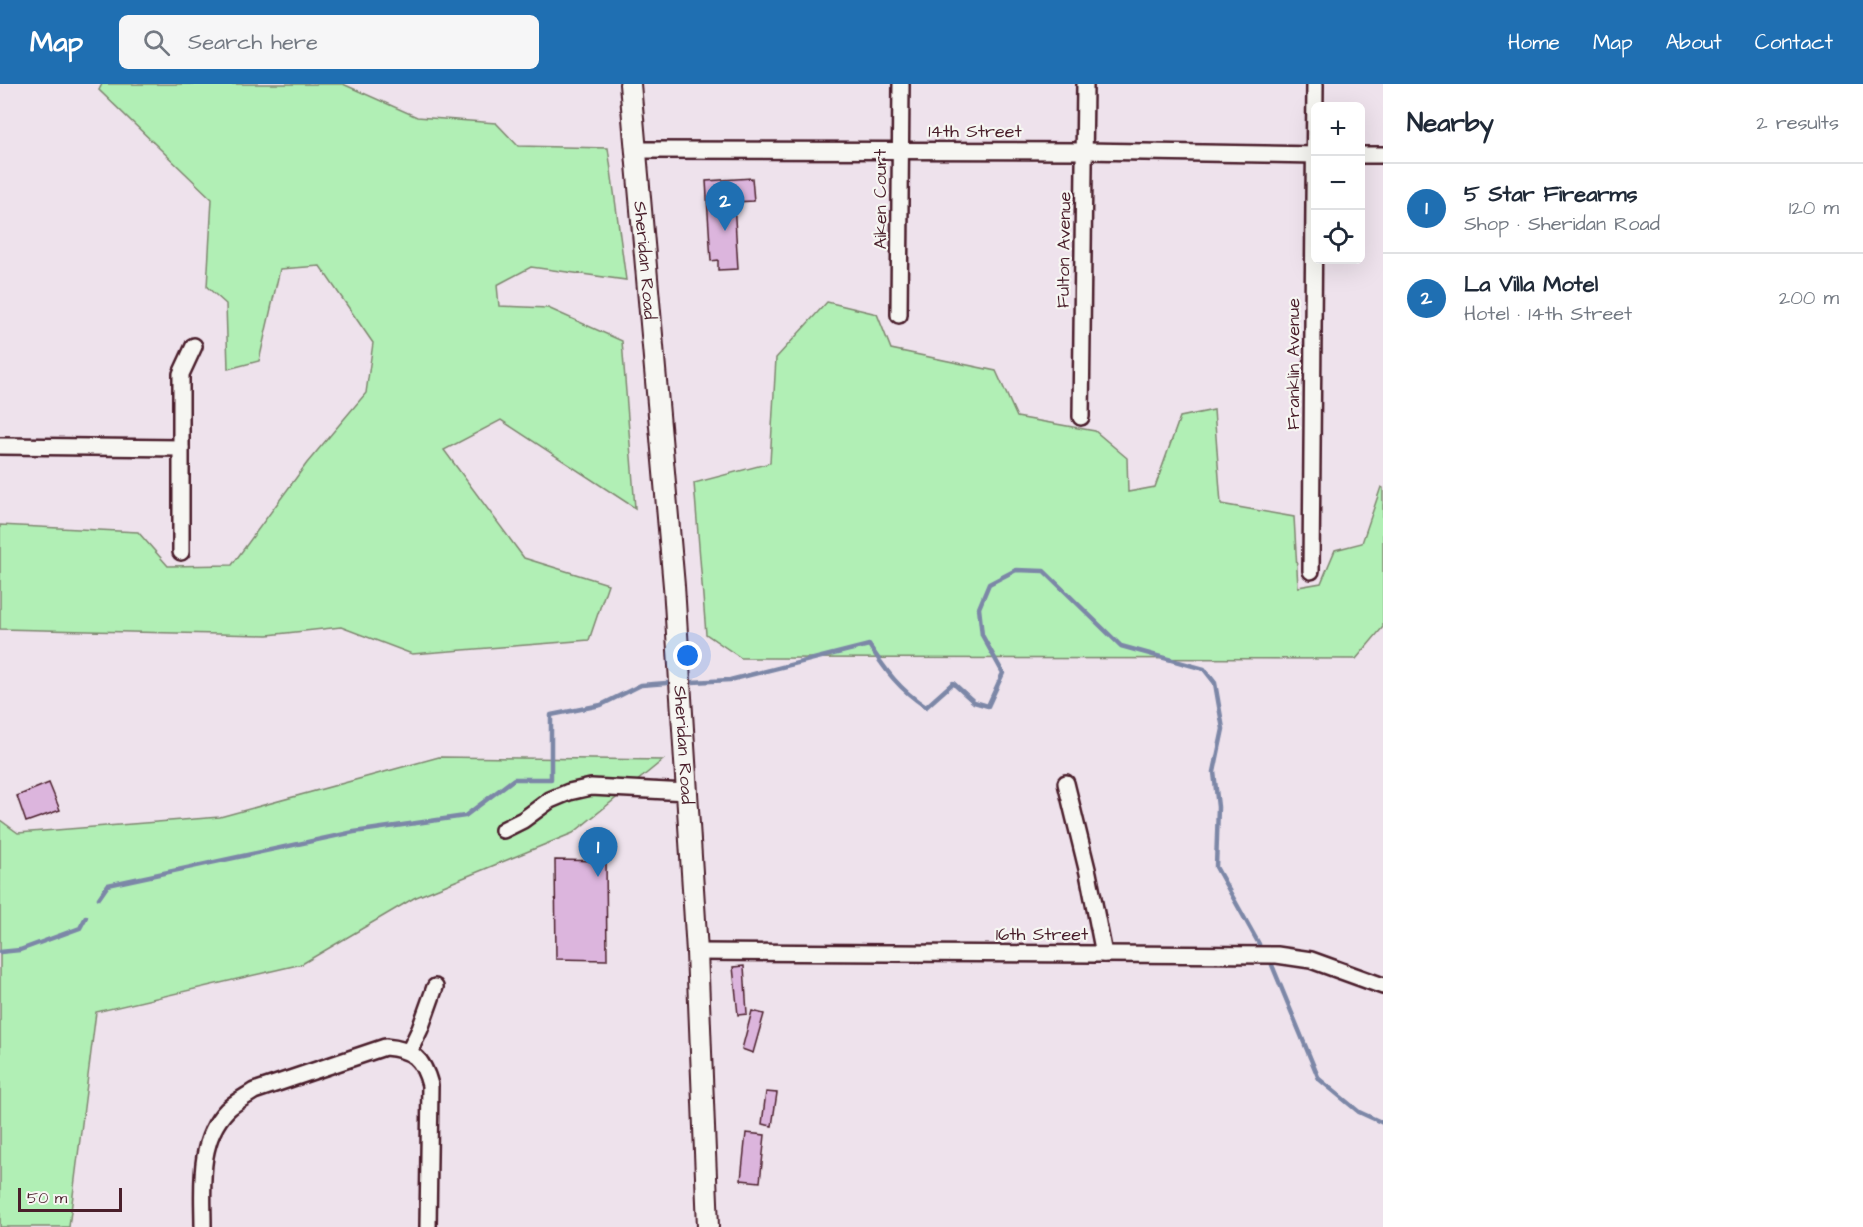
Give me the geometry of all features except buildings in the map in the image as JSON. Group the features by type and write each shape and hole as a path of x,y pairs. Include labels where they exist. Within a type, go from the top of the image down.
{"main road":[{"name":"Sheridan Road","path":"630,84 665,474 687,792 697,952 708,1227"}],"street":[{"name":"Aiken Court","path":"899,315 901,84"},
{"name":"Fulton Avenue","path":"1082,417 1085,84"},
{"name":"Franklin Avenue","path":"1315,84 1315,102"},
{"name":"14th Street","path":"635,150 1084,151 1311,155"},
{"path":"1365,155 1383,155"},
{"name":"Franklin Avenue","path":"1311,571 1315,156"},
{"path":"181,552 181,374 194,346"},
{"path":"0,446 181,448"},
{"path":"1066,783 1088,873 1104,954"},
{"path":"503,830 524,820 550,800 569,792 591,787 687,792"},
{"name":"16th Street","path":"697,952 1277,955 1311,960 1383,986"},
{"path":"409,1052 435,987"},
{"path":"203,1227 204,1161 208,1142 216,1125 227,1110 254,1091 385,1047 399,1048 419,1060 426,1069 430,1085 428,1227"}],"green space":[{"path":"102,84 343,84 417,117 496,123 518,146 608,148 626,280 531,267 497,285 499,306 548,308 622,341 635,508 501,420 444,450 524,558 608,584 589,640 412,654 341,627 268,635 0,629 0,525 138,532 168,566 232,565 307,463 366,393 373,343 320,266 280,269 259,361 228,369 226,304 207,287 212,199 99,90"},
{"path":"827,302 877,314 891,349 996,371 1017,417 1095,431 1127,458 1128,492 1155,487 1180,417 1214,410 1221,504 1294,517 1298,587 1321,583 1335,550 1362,543 1381,487 1383,488 1383,627 1356,659 741,658 706,634 694,483 770,463 776,358"},
{"path":"439,757 663,760 573,833 414,898 302,964 96,1012 69,1227 0,1227 0,820 18,833 220,817"}],"waterway":[{"path":"692,682 730,680 869,645 894,679 908,694 926,707 953,683 974,702 988,706 1003,673 982,635 979,608 989,584 1016,570 1044,571 1121,646 1204,669 1215,683 1223,729 1214,772 1218,807 1216,867 1259,944"},
{"path":"99,898 108,885 354,832 465,816 514,779 551,779 551,715 601,705 641,685 667,683"},
{"path":"0,952 20,950 80,928 86,917"},
{"path":"1272,965 1319,1079 1359,1112 1383,1123"}],"place":[{"name":"La Villa Motel","path":"725,231"},
{"name":"5 Star Firearms","path":"598,877"}]}
